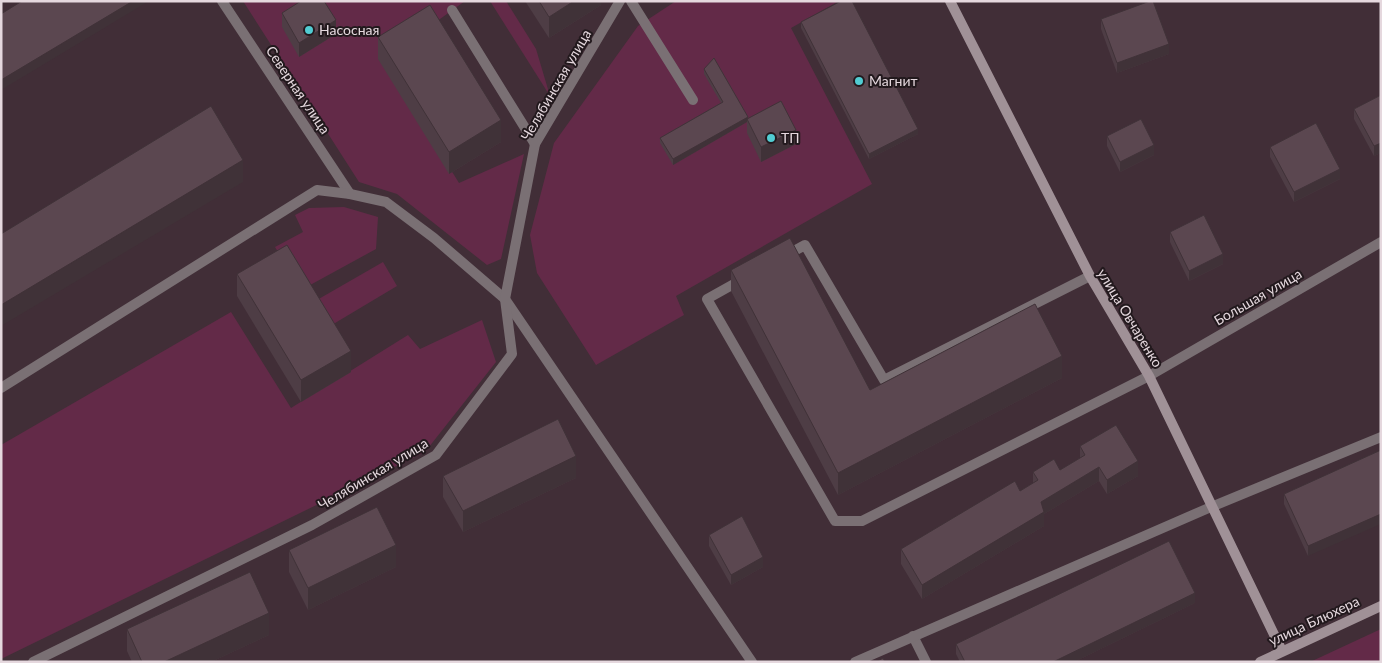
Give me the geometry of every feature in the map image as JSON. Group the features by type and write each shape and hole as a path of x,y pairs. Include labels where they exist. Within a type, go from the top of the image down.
{"street":[{"name":"Северная улица","path":"222,1 350,194"},
{"name":"Челябинская улица","path":"33,662 312,525 436,455 512,354 505,299 535,144 620,1"},
{"path":"631,1 693,100"},
{"name":"улица Овчаренко","path":"950,1 1090,276 1149,376 1282,651"},
{"path":"452,10 535,144"},
{"path":"1,388 317,190 350,194 386,202 434,238 505,299 752,662"},
{"name":"Большая улица","path":"748,276 707,299 835,521 862,521 1149,376 1381,242"},
{"path":"773,263 805,245 884,380 1090,276"},
{"path":"855,662 1211,507 1381,437"},
{"name":"улица Блюхера","path":"1260,662 1381,606"},
{"path":"913,636 926,662"}],"shaded area":[{"path":"243,1 465,1 383,60 459,183 524,154 501,259 487,265 397,194 359,182"},
{"path":"490,1 506,1 536,49 550,96"},
{"path":"676,1 839,1 791,28 872,184 676,296 684,315 596,365 537,273 530,235 554,143 638,26"},
{"path":"344,207 378,217 376,249 301,290 275,247 303,232 295,215 309,208"},
{"path":"383,262 397,286 325,329 310,304"},
{"path":"231,312 291,408 408,335 420,349 482,320 496,362 425,452 1,659 1,445"},
{"path":"1381,629 1381,662 1310,662"}],"building":[{"path":"22,1 133,1 1,80 1,14"},
{"path":"301,1 324,1 336,20 299,43 282,13"},
{"path":"539,1 574,1 549,17"},
{"name":"Магнит","path":"841,1 852,1 918,129 869,154 801,22"},
{"path":"1153,1 1169,44 1117,63 1101,19"},
{"path":"430,5 501,120 449,152 378,37"},
{"path":"714,58 748,117 673,159 660,138 723,102 704,69"},
{"path":"1381,95 1381,143 1374,146 1354,109"},
{"path":"781,101 796,130 761,147 747,119"},
{"path":"211,106 243,160 1,305 1,234"},
{"path":"1141,119 1154,145 1120,162 1107,136"},
{"path":"1316,123 1340,169 1294,192 1270,147"},
{"path":"1204,215 1223,254 1189,271 1170,232"},
{"path":"790,238 870,390 1035,304 1062,356 838,473 731,270"},
{"path":"287,245 351,351 301,380 237,274"},
{"path":"558,419 576,456 463,511 443,476"},
{"path":"1116,425 1138,461 1107,480 1099,467 1041,502 1044,512 922,585 901,549 1015,481 1020,491 1038,480 1033,472 1054,459 1060,470 1085,455 1080,446"},
{"path":"1381,450 1381,514 1308,546 1284,494"},
{"path":"377,507 396,545 308,588 289,550"},
{"path":"742,516 763,557 731,575 709,535"},
{"path":"1169,541 1195,593 1053,662 965,662 956,644"},
{"path":"250,572 269,613 164,662 142,662 127,629"},
{"path":"883,658 885,662 876,662"}],"place":[{"name":"Насосная","path":"309,30"},
{"name":"Магнит","path":"859,81"},
{"name":"ТП","path":"771,138"}]}
